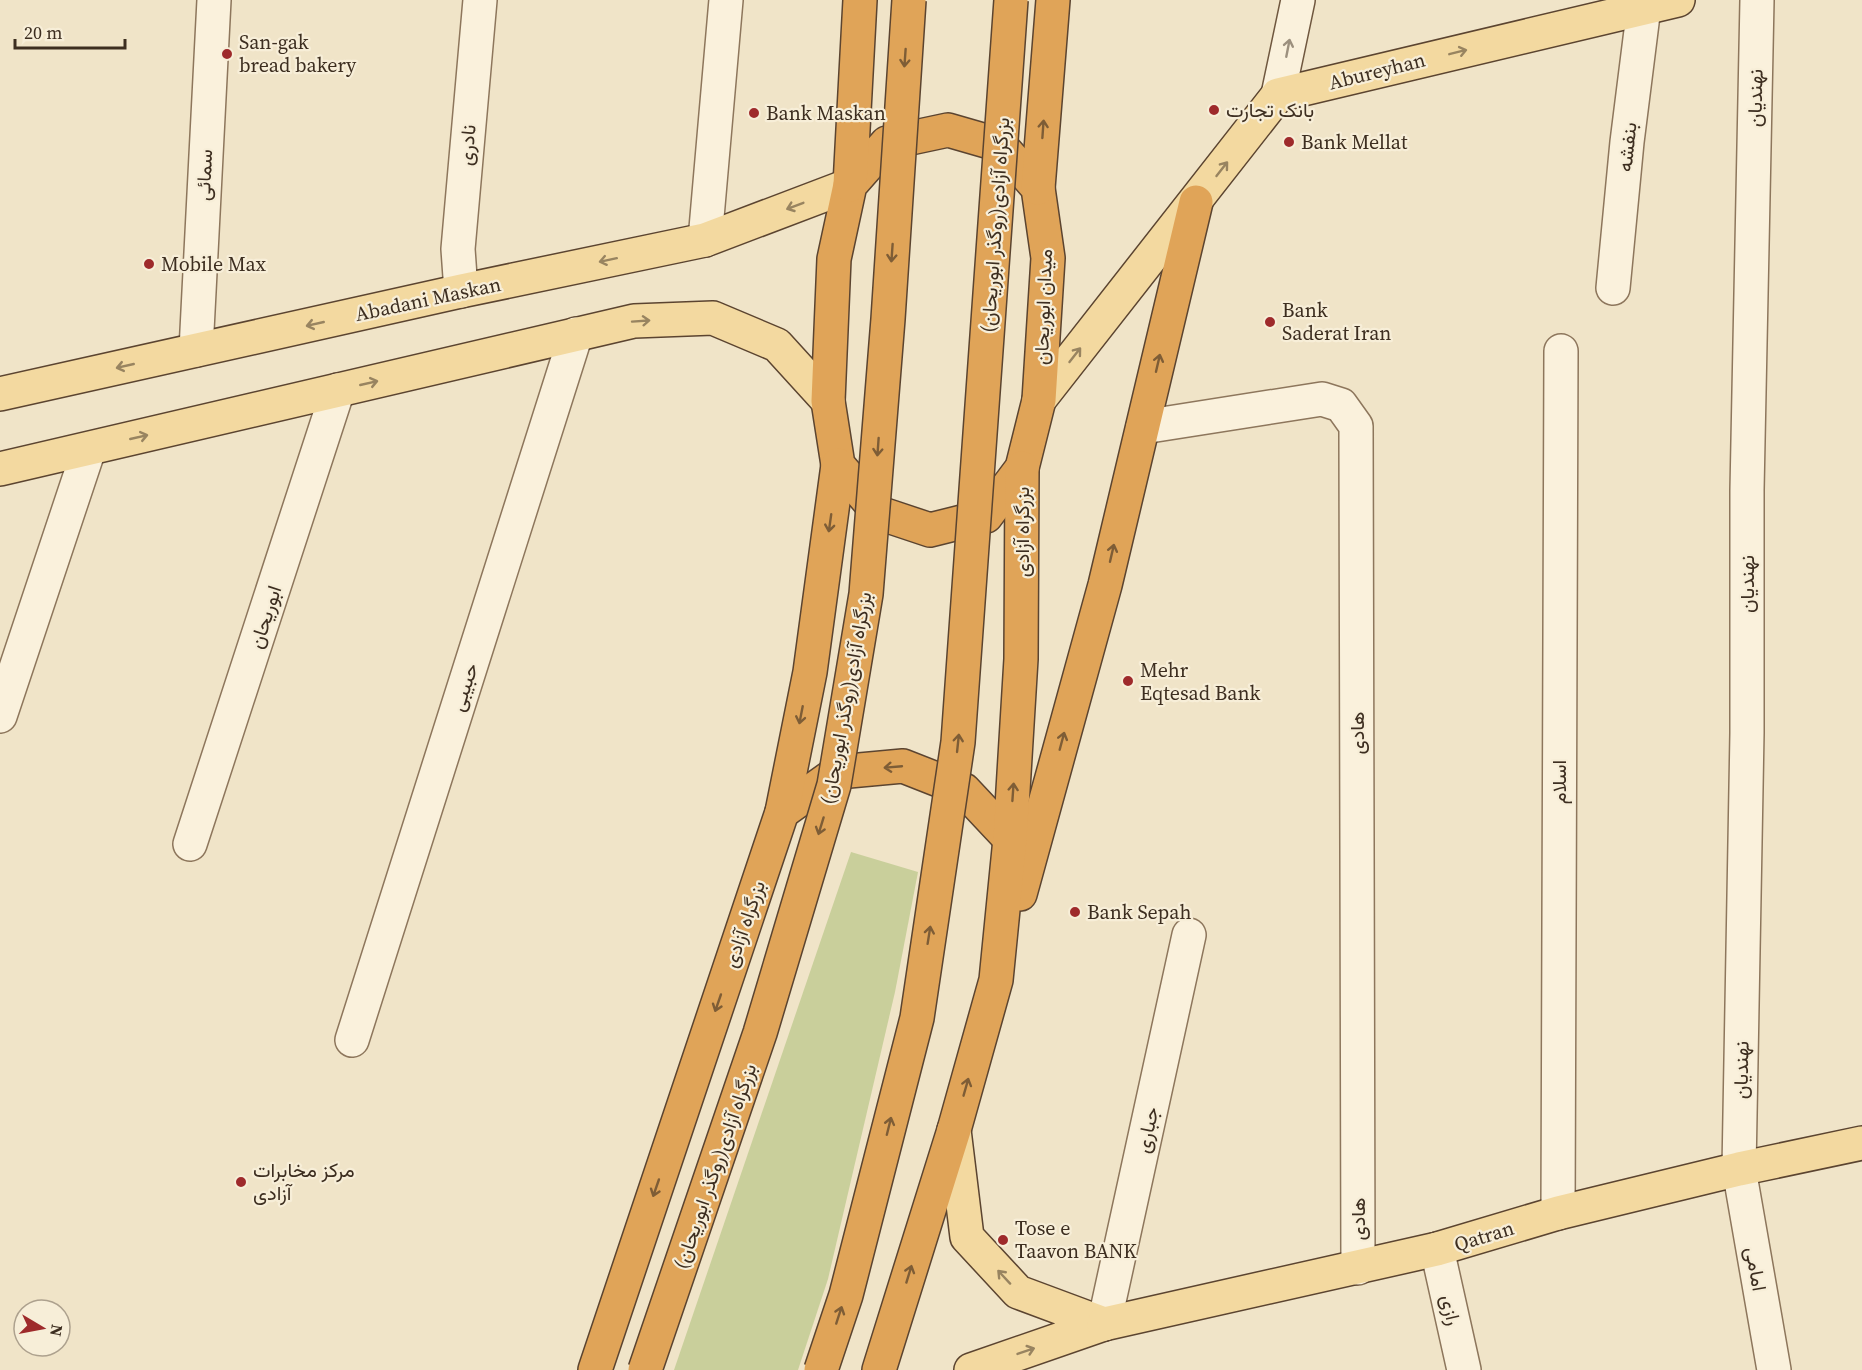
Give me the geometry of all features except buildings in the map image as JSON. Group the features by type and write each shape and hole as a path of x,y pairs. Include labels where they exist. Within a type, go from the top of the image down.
{"highway":[{"path":"838,465 828,401 834,259 850,185 860,0"},
{"name":"بزرگراه آزادی(روگذر ابوریحان)","path":"645,1370 760,1032 834,785 866,594 909,0"},
{"name":"بزرگراه آزادی(روگذر ابوریحان)","path":"821,1370 846,1295 917,1018 958,742 1011,0"},
{"path":"1038,188 1053,0"},
{"path":"850,185 887,143 948,130 1000,145 1038,188"},
{"name":"میدان ابوریحان","path":"838,465 879,513 930,530 986,516 1022,468 1038,400 1048,258 1038,188"},
{"path":"996,980 1105,585 1196,202"},
{"name":"بزرگراه آزادی","path":"595,1370 782,812 810,672 838,465"},
{"name":"بزرگراه آزادی","path":"879,1370 954,1130 996,980 1010,839 1021,659 1022,468"},
{"path":"782,812 838,772 903,766 964,790 1010,839"}],"main road":[{"name":"Abureyhan","path":"1278,95 1678,0"},
{"path":"1038,400 1278,95"},
{"name":"Abadani Maskan","path":"0,394 461,291 705,240 850,185"},
{"path":"0,469 634,321 713,318 777,345 828,401"},
{"path":"954,1130 967,1238 1018,1292 1104,1324"},
{"name":"Qatran","path":"971,1370 1104,1324 1437,1250 1558,1214 1739,1169 1862,1143"}],"street":[{"name":"سمائی","path":"196,350 214,0"},
{"name":"نادری","path":"461,291 458,249 480,0"},
{"path":"705,240 726,0"},
{"path":"1278,95 1298,0"},
{"name":"نهندیان","path":"1739,1169 1747,733 1747,490 1757,0"},
{"name":"بنفشه","path":"1613,288 1627,142 1644,7"},
{"name":"حبیبی","path":"352,1040 576,334"},
{"name":"اسلام","path":"1558,1214 1561,351"},
{"name":"ابوریحان","path":"190,844 338,390"},
{"name":"هادی","path":"1143,427 1322,399 1341,405 1356,426 1358,1268"},
{"path":"0,716 89,448"},
{"name":"جباری","path":"1104,1324 1189,935"},
{"name":"امامی","path":"1739,1169 1774,1370"},
{"name":"رازی","path":"1437,1250 1464,1370"}],"green space":[{"path":"851,852 918,872 895,992 828,1279 798,1370 674,1370"}],"place":[{"name":"San-gak bread bakery","path":"227,54"},
{"name":"بانک تجارت","path":"1214,110"},
{"name":"Bank Maskan","path":"754,113"},
{"name":"Bank Mellat","path":"1289,142"},
{"name":"Mobile Max","path":"149,264"},
{"name":"Bank Saderat Iran","path":"1270,322"},
{"name":"Mehr Eqtesad Bank","path":"1128,681"},
{"name":"Bank Sepah","path":"1075,912"},
{"name":"مرکز مخابرات آزادی","path":"241,1182"},
{"name":"Tose e Taavon BANK","path":"1003,1240"}]}
